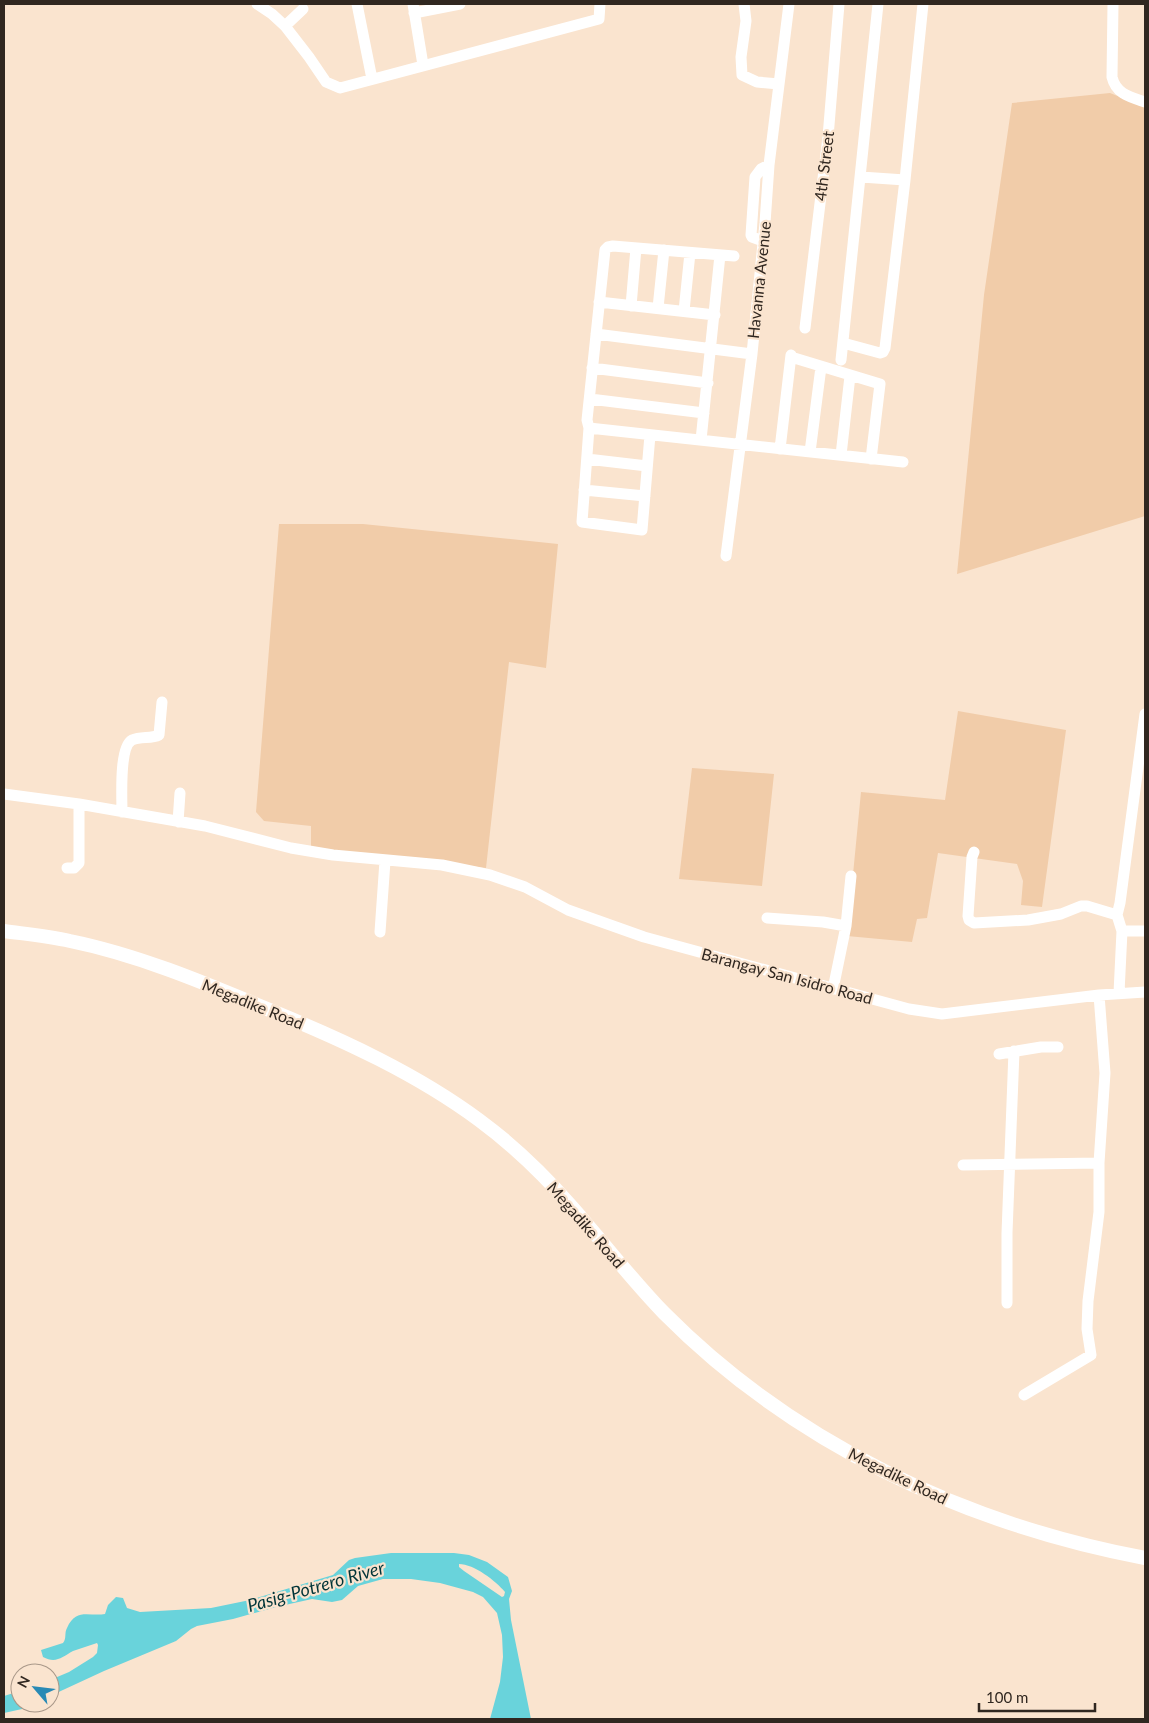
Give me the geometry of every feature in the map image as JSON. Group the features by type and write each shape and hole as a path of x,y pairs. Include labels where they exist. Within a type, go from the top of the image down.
{"main road":[{"name":"Megadike Road","path":"4,931 70,941 118,953 243,999 330,1035 381,1060 445,1098 497,1135 536,1169 572,1206 654,1302 690,1339 754,1392 809,1429 856,1457 935,1496 1049,1536 1145,1558"}],"street":[{"path":"257,4 285,26 326,82 340,88 598,19 600,4"},
{"path":"357,4 372,79"},
{"path":"423,65 414,8 460,4"},
{"path":"744,4 746,21 741,57 742,75 757,82 779,84"},
{"name":"Havanna Avenue","path":"726,556 752,354 769,164 789,4"},
{"name":"4th Street","path":"805,328 828,137 839,4"},
{"path":"841,360 878,4"},
{"path":"843,343 880,353 884,350 905,180 923,4"},
{"path":"1113,4 1112,77 1114,85 1120,92 1145,102"},
{"path":"285,26 303,9"},
{"path":"861,177 905,180"},
{"path":"650,435 642,530 582,522 590,428 588,420 592,368 605,250 612,246 734,256"},
{"path":"630,306 636,248"},
{"path":"658,308 664,250"},
{"path":"684,311 690,252"},
{"path":"701,440 720,254"},
{"path":"599,302 715,316"},
{"path":"596,334 752,354"},
{"path":"780,449 791,356 880,384 871,459"},
{"path":"810,452 821,367"},
{"path":"592,368 708,383"},
{"path":"841,455 850,376"},
{"path":"590,399 704,414"},
{"path":"590,428 903,462"},
{"path":"587,459 648,466"},
{"path":"584,490 645,496"},
{"path":"122,812 124,758 127,745 135,739 159,735 162,702"},
{"path":"1119,993 1122,931 1117,915 1145,714"},
{"path":"178,822 180,793"},
{"name":"Barangay San Isidro Road","path":"4,794 79,804 205,826 291,848 385,861 442,865 506,879 568,910 644,937 909,1009 942,1014 1099,994 1145,992"},
{"path":"67,868 74,868 79,863 79,804"},
{"path":"974,852 972,857 968,916 969,920 974,923 1028,920 1061,914 1081,906 1117,915"},
{"path":"380,932 385,861"},
{"path":"833,989 846,926 851,876"},
{"path":"767,918 823,922 846,926"},
{"path":"1122,931 1145,931"},
{"path":"1024,1395 1092,1355 1087,1329 1088,1301 1099,1212 1099,1163 1105,1073 1099,994"},
{"path":"999,1054 1041,1047 1058,1047"},
{"path":"1007,1303 1014,1051"},
{"path":"963,1165 1099,1163"}],"shaded area":[{"path":"1110,93 1145,107 1145,516 957,574 984,295 1012,103"},
{"path":"279,524 363,524 558,544 546,668 509,662 486,868 311,848 311,826 264,821 256,812"},
{"path":"958,711 1066,730 1042,907 1021,905 1023,881 1017,864 938,853 927,918 917,919 912,942 847,936 861,792 945,800"},
{"path":"692,768 774,774 762,886 679,879"}],"water":[{"name":"Pasig-Potrero River","path":"391,1553 454,1553 469,1555 487,1562 508,1577 512,1591 509,1599 511,1620 531,1719 490,1719 500,1682 503,1657 502,1635 497,1613 483,1597 473,1592 440,1583 411,1579 383,1579 358,1586 342,1600 332,1602 312,1599 197,1626 176,1641 60,1691 60,1676 93,1657 97,1653 98,1645 97,1643 73,1651 55,1660 43,1657 41,1650 63,1643 66,1630 75,1617 84,1614 105,1614 108,1605 116,1597 123,1598 127,1608 140,1612 211,1608 250,1600 333,1575 349,1560","holes":["459,1564 471,1567 496,1583 505,1592 504,1596 502,1597 464,1571 459,1567"]},
{"path":"10,1694 10,1712 4,1713 4,1696"}]}
